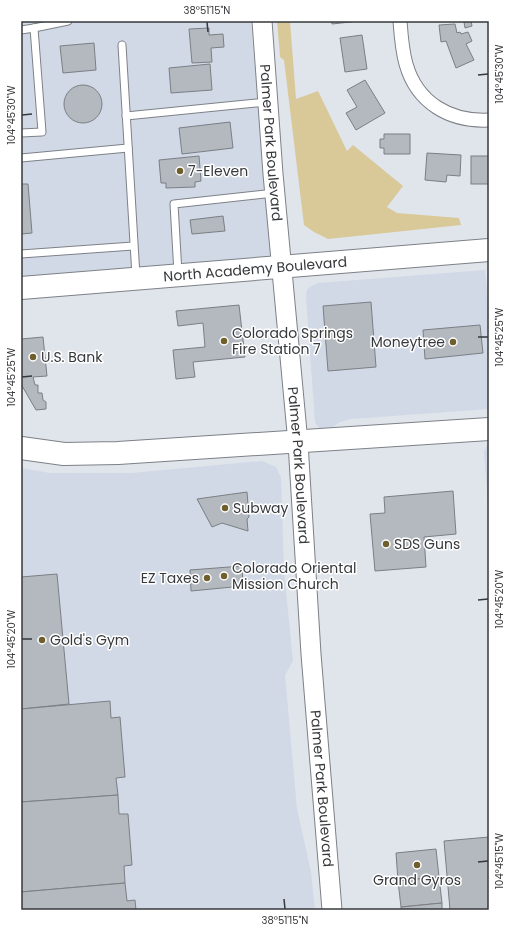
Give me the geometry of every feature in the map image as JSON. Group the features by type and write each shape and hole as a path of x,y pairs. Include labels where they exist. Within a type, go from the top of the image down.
{"highway":[{"name":"North Academy Boulevard","path":"21,288 489,250"},
{"path":"21,448 64,454 118,453 298,443 489,429"}],"main road":[{"name":"Palmer Park Boulevard","path":"262,21 281,266 298,443 311,654 332,910"}],"street":[{"path":"400,21 402,46 406,64 412,80 423,95 434,106 449,115 464,120 489,120"}],"lane":[{"path":"21,30 68,21"},
{"path":"21,134 42,132 34,28"},
{"path":"122,46 136,278"},
{"path":"126,116 268,102"},
{"path":"21,158 128,148"},
{"path":"178,275 174,204 275,193"},
{"path":"21,254 133,246"}],"shaded area":[{"path":"21,21 251,21 271,258 21,278"},
{"path":"277,21 290,21 296,99 318,91 347,151 353,145 403,186 387,207 397,213 459,218 461,225 328,239 304,225 284,60 280,57"},
{"path":"485,270 489,310 489,409 351,419 340,422 331,428 319,428 315,422 306,297 307,290 311,286 318,283"},
{"path":"487,445 489,445 489,519 484,452"},
{"path":"262,461 276,467 281,478 284,572 293,661 285,675 297,809 311,872 315,910 21,910 21,468 50,473 131,473"}],"building":[{"path":"331,21 359,21 332,24"},
{"path":"471,21 472,26 465,28 464,22"},
{"path":"455,24 457,33 460,32 461,34 468,32 472,41 466,44 474,60 456,68 446,41 441,42 439,25"},
{"path":"209,28 209,35 223,34 224,47 211,48 212,62 192,63 189,29"},
{"path":"362,35 367,69 345,72 340,38"},
{"path":"94,43 96,70 63,73 60,46"},
{"path":"210,64 212,90 171,93 169,68"},
{"path":"365,80 385,113 356,130 346,113 357,107 347,90"},
{"path":"79,85 87,85 97,90 101,97 101,111 97,118 87,123 79,123 69,118 67,115 64,108 64,100 69,90 72,88"},
{"path":"230,122 233,148 182,154 179,128"},
{"path":"384,134 410,134 410,154 384,154 384,148 380,148 380,139 384,139"},
{"path":"427,153 461,155 460,176 447,175 446,182 425,180"},
{"name":"7-Eleven","path":"199,156 201,181 195,182 195,187 166,188 166,183 161,183 159,160"},
{"path":"471,156 489,156 489,184 471,184"},
{"path":"21,184 28,184 32,233 21,234"},
{"path":"223,216 225,231 192,234 190,220"},
{"path":"371,302 376,367 328,371 323,306"},
{"name":"Colorado Springs Fire Station 7","path":"239,305 245,357 193,362 195,377 176,379 173,350 205,347 203,323 178,326 176,311"},
{"name":"Moneytree","path":"480,325 483,353 425,359 423,330"},
{"name":"U.S. Bank","path":"43,337 47,376 33,377 35,385 38,385 38,393 42,393 43,400 46,402 46,409 36,410 21,384 21,339"},
{"path":"453,491 456,534 424,537 426,567 375,571 370,514 385,513 384,497"},
{"name":"Subway","path":"247,492 249,517 247,519 248,531 222,523 212,527 197,499"},
{"path":"242,566 243,586 191,591 190,570"},
{"name":"Gold's Gym","path":"57,574 69,704 21,709 21,577"},
{"path":"110,701 111,718 120,717 125,777 116,778 118,795 21,802 21,709"},
{"path":"118,795 119,814 128,814 132,865 124,866 125,883 21,892 21,802"},
{"path":"489,837 489,910 450,910 444,841"},
{"name":"Grand Gyros","path":"436,849 439,877 398,881 396,853"},
{"path":"439,877 442,903 401,907 398,881"},
{"path":"125,883 127,901 135,900 136,910 21,910 21,892"},
{"path":"442,903 442,910 401,910 401,907"}],"place":[{"name":"7-Eleven","path":"180,171"},
{"name":"Colorado Springs Fire Station 7","path":"224,341"},
{"name":"Moneytree","path":"453,342"},
{"name":"U.S. Bank","path":"33,357"},
{"name":"Subway","path":"225,508"},
{"name":"SDS Guns","path":"386,544"},
{"name":"Colorado Oriental Mission Church","path":"224,576"},
{"name":"EZ Taxes","path":"207,578"},
{"name":"Gold's Gym","path":"42,640"},
{"name":"Grand Gyros","path":"417,865"}]}
